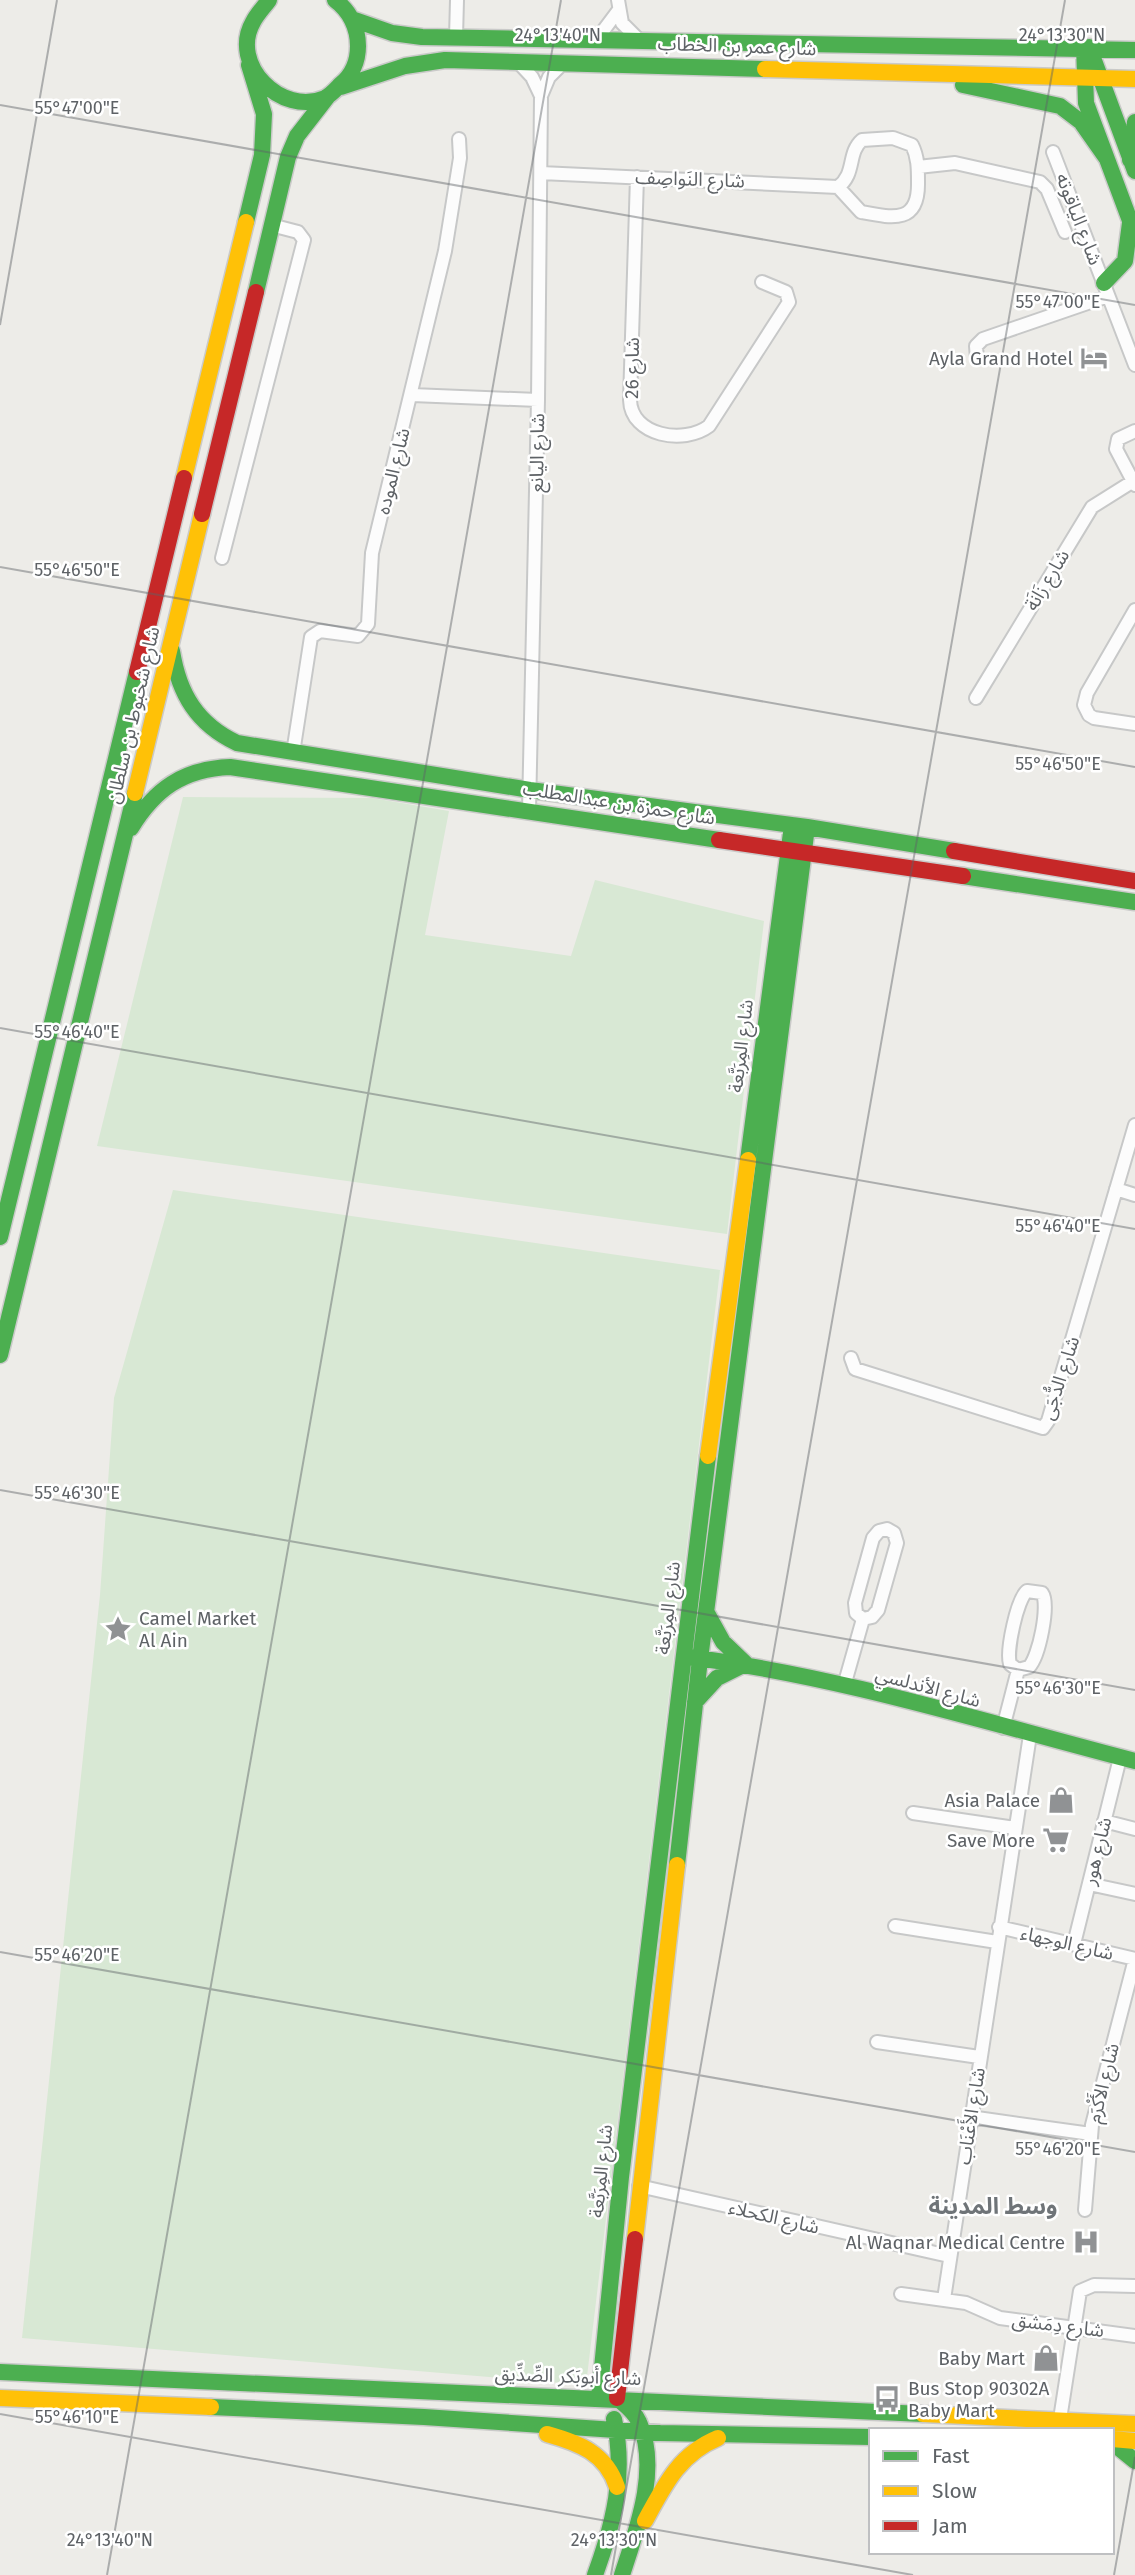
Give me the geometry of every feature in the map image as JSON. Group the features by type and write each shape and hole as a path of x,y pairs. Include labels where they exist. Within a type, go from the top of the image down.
{"main road":[{"path":"335,0 352,19"},
{"name":"شارع شخبوط بن سلطان","path":"0,1237 262,155 264,114 246,46 249,28 263,4"},
{"name":"شارع عمر بن الخطاب","path":"352,19 392,33 456,37 1135,50"},
{"name":"شارع شخبوط بن سلطان","path":"0,1355 288,157 297,136 352,72 358,54 358,36 352,19"},
{"path":"1086,47 1099,73 1133,165"},
{"path":"924,74 968,61 1069,62 1086,47"},
{"path":"1086,47 1083,77 1086,103 1132,227 1125,261 1106,289"},
{"name":"شارع عمر بن الخطاب","path":"249,65 266,88 291,101 310,102 335,91 425,62 563,63 1083,77"},
{"path":"1083,77 1135,63"},
{"path":"1099,73 1135,79"},
{"path":"924,74 1060,106 1081,122 1107,159"},
{"path":"1133,165 1135,122"},
{"name":"شارع حمزة بن عبدالمطلب","path":"171,646 179,690 200,719 214,732 237,743 530,790 1135,902"},
{"name":"شارع حمزة بن عبدالمطلب","path":"125,837 158,790 173,778 211,767 528,810 799,839"},
{"path":"799,839 893,853 951,852 1135,881"},
{"name":"شارع المِرَبَّعة","path":"608,2400 639,2186 799,839"},
{"name":"شارع المِرَبَّعة","path":"608,2400 621,2177 683,1651 799,839"},
{"path":"695,1702 717,1678 746,1664 723,1642 707,1613"},
{"name":"شارع الأندلسي","path":"683,1651 727,1655 746,1664 844,1686 1127,1759"},
{"name":"شارع أبوبَكر الصِّدِّيق","path":"0,2372 1135,2424"},
{"path":"0,2398 489,2421 617,2430 641,2425 661,2414 784,2419 820,2410"},
{"path":"489,2421 513,2413 586,2412 608,2400"},
{"path":"608,2400 641,2425 726,2435 869,2437"},
{"path":"595,2575 619,2496 622,2454 608,2400"},
{"path":"512,2423 572,2442 599,2454 615,2477 619,2496"},
{"path":"622,2575 634,2538 643,2489 641,2425"},
{"path":"634,2538 685,2456 697,2446 726,2435"},
{"path":"1114,2445 1135,2441"},
{"path":"1114,2445 1135,2453"},
{"path":"1114,2445 1135,2461"}],"street":[{"path":"456,37 457,0"},
{"path":"597,39 618,6"},
{"path":"618,6 622,23 638,39"},
{"path":"517,62 532,77 541,96"},
{"path":"541,96 549,78 563,63"},
{"name":"شارع اليانع","path":"528,810 538,400 541,96"},
{"path":"893,138 907,141 915,152 918,167 917,202 908,214 900,216 861,212 838,187 849,178 856,147 862,140 893,138"},
{"name":"شارع الموده","path":"293,753 311,637 320,631 358,636 367,629 372,553 412,395 451,215 460,158 459,139"},
{"name":"شارع الياقوته","path":"1053,152 1135,365"},
{"path":"918,167 955,163 1040,182 1047,189 1065,232"},
{"name":"شارع النَواصِف","path":"541,173 838,187"},
{"name":"شارع 26","path":"637,177 630,407 640,425 651,430 682,435 702,431 709,426 789,302 786,292 762,282"},
{"path":"222,558 304,240 298,232 271,225"},
{"path":"977,359 976,346 983,339 1106,289"},
{"path":"412,395 538,400"},
{"path":"1134,482 1118,454 1116,443 1122,436 1135,431"},
{"name":"شارع زَانَة","path":"976,698 1092,507 1134,482"},
{"path":"1135,610 1087,692 1084,705 1085,710 1094,718 1135,724"},
{"name":"شارع الدُّجَى","path":"851,1358 855,1369 1043,1428 1048,1421 1135,1125"},
{"path":"1116,1189 1135,1195"},
{"name":"شارع الأندلسي","path":"844,1686 863,1619 855,1606 862,1577 873,1538 879,1531 887,1529 894,1533 897,1544 875,1616 863,1619"},
{"name":"شارع الأندلسي","path":"1027,1591 1037,1591 1045,1597 1046,1605 1035,1658 1029,1667 1018,1670 1008,1658 1020,1599 1027,1591"},
{"name":"شارع الأندلسي","path":"1003,1728 1018,1670"},
{"name":"شارع الأَعْنَاب","path":"944,2299 1030,1735"},
{"name":"شارع هور","path":"1074,1944 1104,1821 1127,1759"},
{"path":"913,1813 1015,1828"},
{"path":"1104,1821 1135,1829"},
{"path":"1089,1884 1135,1894"},
{"path":"895,1926 997,1942"},
{"name":"شارع الوجهاء","path":"999,1927 1135,1959"},
{"name":"شارع الأَكْرَم","path":"1085,2210 1091,2134 1135,1959"},
{"name":"شارع الأَعْنَاب","path":"877,2042 979,2057"},
{"path":"970,2117 1091,2134"},
{"name":"شارع الكحلاء","path":"639,2186 949,2256"},
{"path":"1060,2419 1077,2300 1083,2288 1094,2285 1135,2286"},
{"name":"شارع دِمَشق","path":"901,2294 966,2303 1000,2318 1135,2336"}],"green space":[{"path":"183,797 372,798 449,811 425,935 571,956 595,880 764,921 727,1234 97,1146"},
{"path":"173,1190 720,1270 586,2385 22,2338 100,1595 114,1398"}],"traffic: fast":[{"path":"269,0 255,19 247,38 248,54 254,70 264,83 277,93 292,100 308,102 331,94 348,76 356,62 358,39 355,26 345,9 335,0"},
{"path":"352,19 392,33 422,37 1135,50"},
{"path":"1084,47 1086,103 1135,234"},
{"path":"1089,47 1135,171"},
{"path":"341,87 405,66 445,60 765,69"},
{"path":"246,222 262,155 264,114 249,65"},
{"path":"963,85 1060,106 1081,122 1107,159"},
{"path":"256,292 288,157 297,136 328,96"},
{"path":"1130,160 1135,122"},
{"path":"1104,283 1125,261 1130,223"},
{"path":"172,651 179,681 192,706 211,727 237,743 530,790 807,827 954,851"},
{"path":"0,1237 137,672"},
{"path":"131,828 150,802 172,784 198,772 230,767 719,840"},
{"path":"0,1355 135,793"},
{"path":"748,1160 792,825"},
{"path":"677,1865 700,1659 807,827"},
{"path":"963,876 1135,902"},
{"path":"599,2398 621,2177 708,1456"},
{"path":"707,1613 723,1642 746,1664"},
{"path":"689,1657 745,1665 858,1688 1135,1761"},
{"path":"695,1702 717,1678 743,1665"},
{"path":"0,2372 923,2414"},
{"path":"614,2400 617,2398 637,2418 645,2440 647,2459 647,2478 640,2519 622,2575"},
{"path":"211,2407 424,2417 660,2433 869,2437"},
{"path":"595,2575 608,2536 616,2498 619,2459 614,2419"},
{"path":"1119,2448 1135,2461"}],"traffic: slow":[{"path":"765,69 1135,79"},
{"path":"184,478 246,222"},
{"path":"135,793 202,514"},
{"path":"708,1456 748,1160"},
{"path":"635,2239 677,1865"},
{"path":"0,2398 211,2407"},
{"path":"923,2414 1135,2424"},
{"path":"547,2434 590,2451 606,2466 617,2487"},
{"path":"645,2521 674,2472 693,2453 718,2438"},
{"path":"1114,2439 1135,2441"}],"traffic: jam":[{"path":"202,514 256,292"},
{"path":"137,672 184,478"},
{"path":"719,840 963,876"},
{"path":"954,851 1135,881"},
{"path":"617,2398 635,2239"}],"place":[{"name":"Ayla Grand Hotel","path":"1094,358"},
{"name":"Camel Market Al Ain","path":"118,1629"},
{"name":"Asia Palace","path":"1061,1800"},
{"name":"Save More","path":"1056,1840"},
{"name":"Al Waqnar Medical Centre","path":"1086,2242"},
{"name":"Baby Mart","path":"1046,2358"},
{"name":"Bus Stop 90302A Baby Mart","path":"887,2399"}],"district":[{"name":"وسط المدينة","path":"993,2206"}]}
